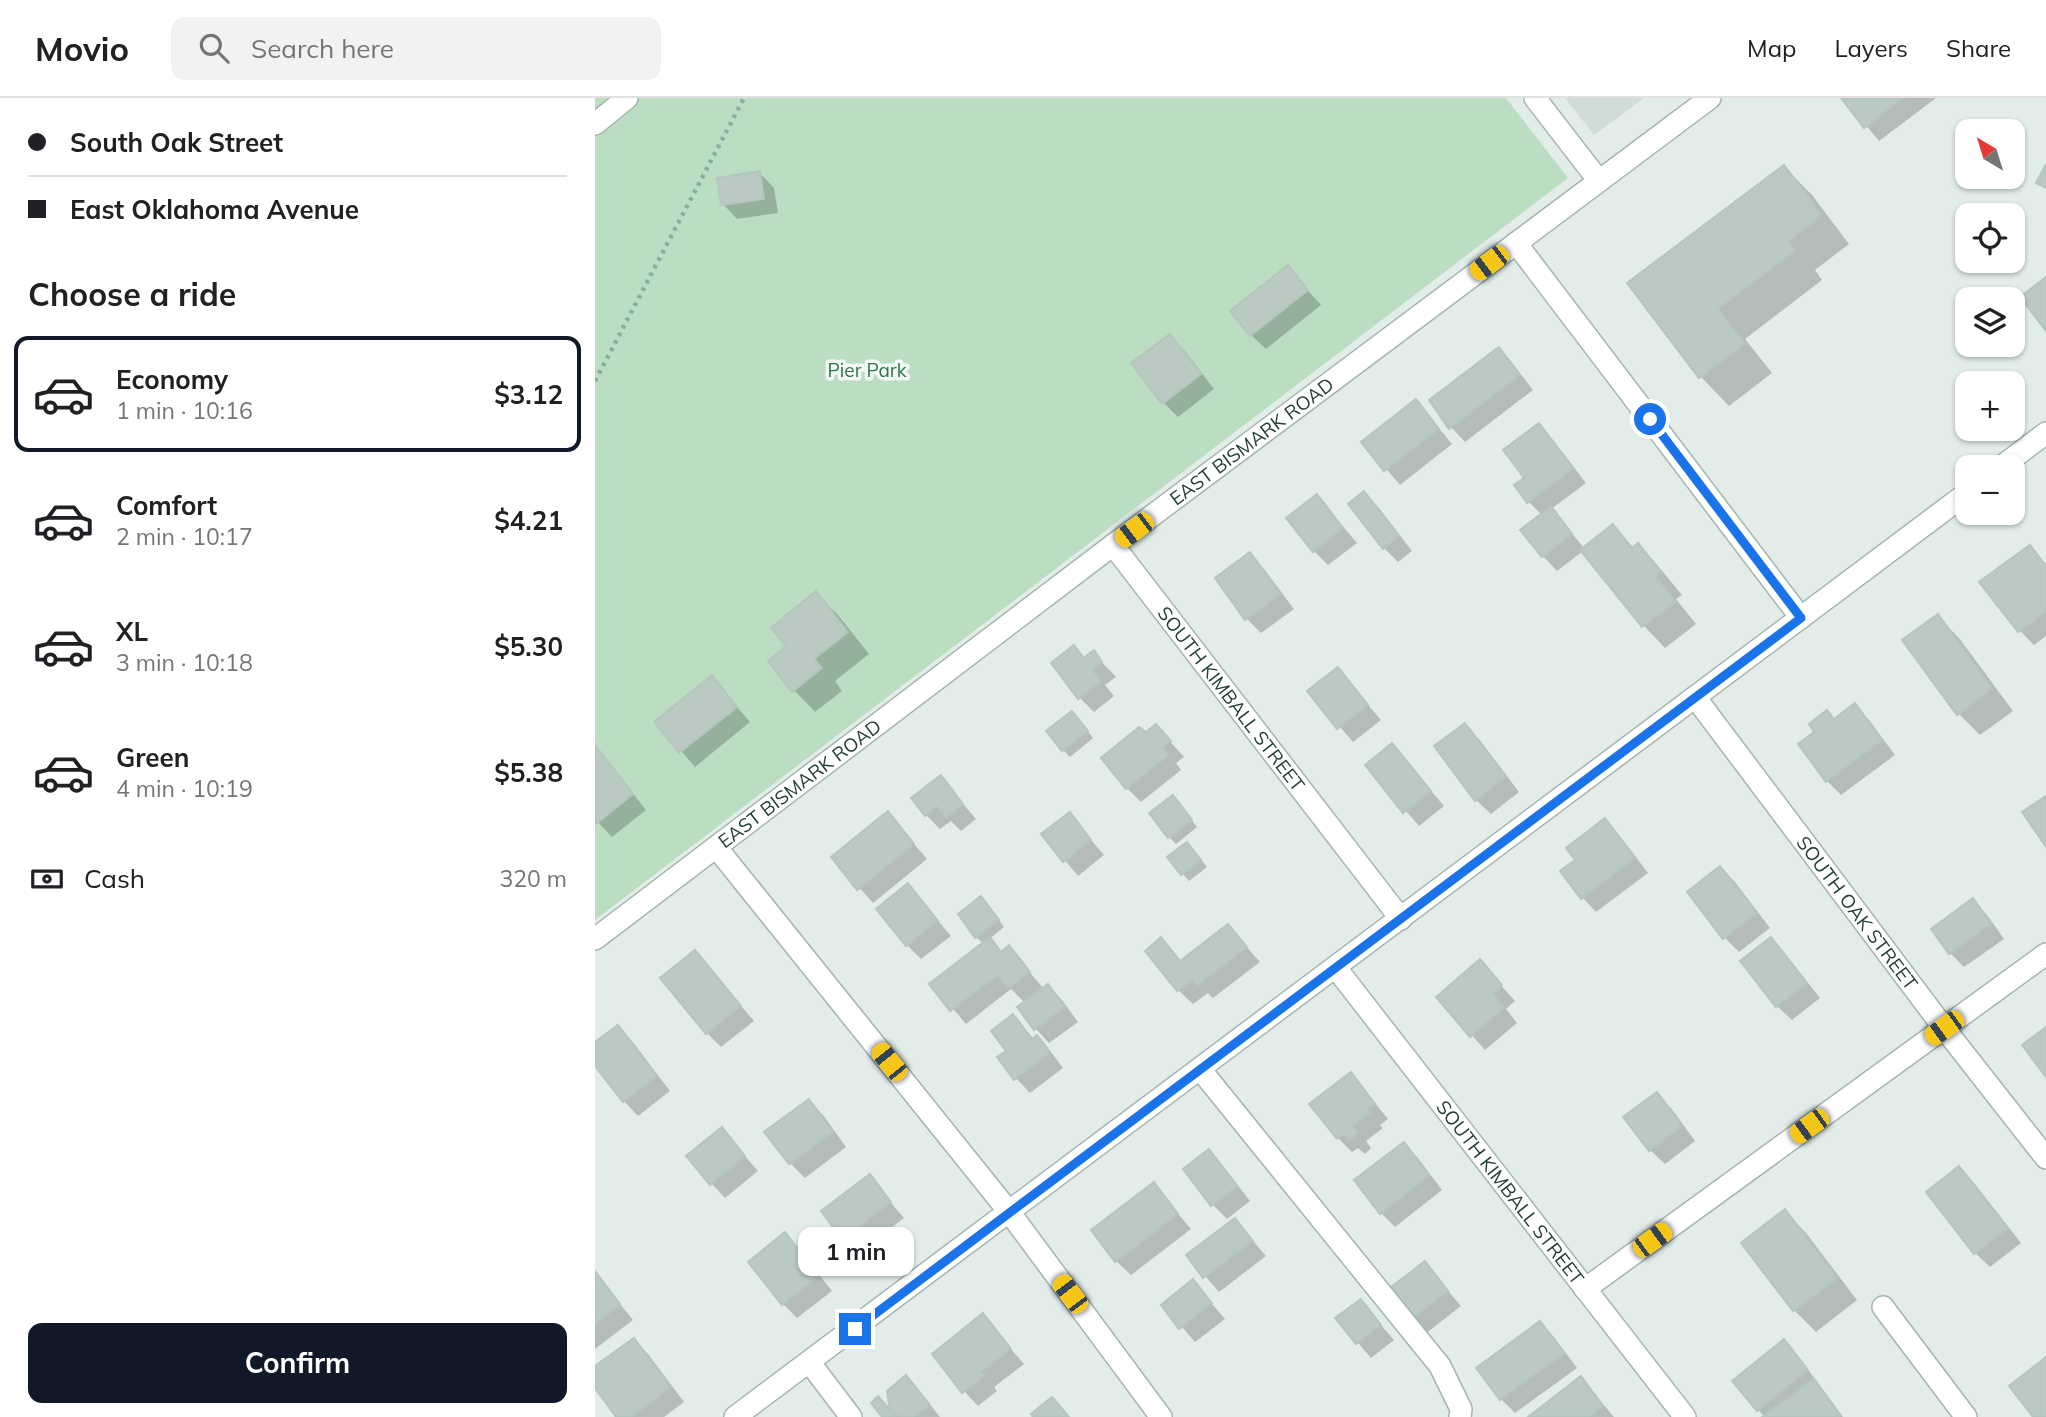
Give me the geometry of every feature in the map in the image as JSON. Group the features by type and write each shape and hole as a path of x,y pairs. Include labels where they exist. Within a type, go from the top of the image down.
{"street":[{"path":"595,124 627,98"},
{"path":"1535,98 1599,181"},
{"name":"EAST BISMARK ROAD","path":"595,939 1113,545 1710,98"},
{"path":"1516,243 1801,618"},
{"path":"2017,455 2046,433"},
{"path":"735,1417 1955,502"},
{"name":"SOUTH KIMBALL STREET","path":"1113,545 1401,919"},
{"name":"SOUTH OAK STREET","path":"1695,697 1944,1028 2046,1158"},
{"path":"716,847 1010,1213 1161,1417"},
{"path":"1585,1289 2046,954"},
{"name":"SOUTH KIMBALL STREET","path":"1336,968 1685,1417"},
{"path":"1200,1069 1440,1366 1461,1409 1460,1417"},
{"path":"1883,1307 1966,1417"},
{"path":"810,1363 851,1417"}],"path":[{"path":"595,381 744,98"}],"shaded area":[{"path":"1565,98 1644,98 1594,135"}],"green space":[{"name":"Pier Park","path":"595,98 1506,98 1568,178 595,920"}],"building":[{"path":"1841,98 1903,98 1864,128"},
{"path":"2046,164 2046,188 2036,183"},
{"path":"1784,165 1822,215 1788,241 1795,251 1718,309 1745,344 1699,378 1627,283"},
{"path":"760,171 764,199 721,205 717,178"},
{"path":"1288,265 1308,290 1250,336 1230,311"},
{"path":"2046,277 2046,331 2025,304 2025,293"},
{"path":"1170,334 1201,374 1162,404 1131,363"},
{"path":"1499,347 1520,375 1449,429 1429,400"},
{"path":"1416,399 1439,429 1384,471 1361,442"},
{"path":"1539,423 1573,468 1527,503 1514,485 1524,478 1503,450"},
{"path":"1364,491 1399,536 1383,549 1348,504"},
{"path":"1317,494 1343,528 1313,552 1286,518"},
{"path":"1551,506 1572,534 1542,557 1520,530"},
{"path":"1613,524 1632,548 1638,543 1661,572 1656,577 1676,602 1642,627 1580,550"},
{"path":"2030,545 2046,566 2046,612 2018,632 1979,582"},
{"path":"1250,552 1281,594 1245,620 1215,578"},
{"path":"816,591 848,632 814,659 822,668 792,692 768,661 786,646 771,628"},
{"path":"1938,614 1992,689 1957,715 1902,640"},
{"path":"1074,645 1084,658 1094,650 1102,662 1092,670 1101,681 1078,699 1051,663"},
{"path":"1338,667 1368,705 1337,729 1307,691"},
{"path":"712,675 737,707 679,753 654,722"},
{"path":"1855,703 1882,740 1826,782 1798,744 1814,732 1809,724 1827,710 1834,719"},
{"path":"1072,711 1088,731 1062,751 1046,731"},
{"path":"1465,723 1506,777 1475,801 1434,746"},
{"path":"1156,724 1171,741 1163,748 1168,755 1126,789 1101,758 1139,727 1146,732"},
{"path":"1392,743 1431,791 1403,813 1365,765"},
{"path":"595,745 633,794 596,824 595,822"},
{"path":"941,775 963,804 946,818 937,806 925,816 911,798"},
{"path":"1173,795 1192,820 1168,838 1149,813"},
{"path":"2046,796 2046,847 2022,812"},
{"path":"888,811 914,844 857,890 831,857"},
{"path":"1070,812 1091,840 1063,862 1041,834"},
{"path":"1605,818 1635,858 1581,899 1560,871 1575,860 1566,848"},
{"path":"1187,842 1201,860 1181,875 1167,857"},
{"path":"1720,866 1757,913 1723,939 1687,892"},
{"path":"908,883 938,921 906,946 876,909"},
{"path":"981,896 999,920 975,938 958,914"},
{"path":"1973,898 1991,924 1949,954 1931,929"},
{"path":"1228,924 1247,947 1198,985 1193,979 1177,991 1145,951 1161,937 1180,961"},
{"path":"990,937 1001,952 1009,945 1030,972 1008,988 998,975 950,1011 929,984"},
{"path":"1771,937 1807,983 1776,1007 1740,961"},
{"path":"695,950 741,1006 706,1034 660,978"},
{"path":"1480,959 1502,985 1493,994 1504,1008 1470,1037 1436,997"},
{"path":"1048,984 1065,1007 1034,1030 1017,1007"},
{"path":"1013,1014 1032,1039 1037,1035 1050,1052 1014,1080 997,1057 1006,1051 991,1031"},
{"path":"618,1025 657,1076 623,1102 595,1066 595,1042"},
{"path":"2046,1027 2046,1077 2022,1045"},
{"path":"1351,1072 1375,1104 1367,1110 1370,1113 1353,1126 1358,1133 1349,1141 1344,1134 1337,1139 1309,1104"},
{"path":"1657,1092 1682,1126 1649,1151 1623,1117"},
{"path":"809,1099 833,1132 789,1164 764,1132"},
{"path":"722,1127 745,1156 710,1185 686,1156"},
{"path":"1404,1142 1429,1175 1380,1214 1354,1180"},
{"path":"1209,1149 1237,1186 1211,1206 1183,1169"},
{"path":"1959,1166 2008,1228 1974,1254 1926,1192"},
{"path":"870,1174 891,1202 842,1239 821,1211"},
{"path":"1154,1182 1178,1214 1115,1262 1091,1230"},
{"path":"1785,1209 1837,1278 1793,1311 1741,1243"},
{"path":"1235,1218 1253,1241 1203,1278 1186,1255"},
{"path":"785,1232 819,1276 782,1305 748,1262"},
{"path":"1425,1261 1448,1291 1409,1321 1386,1291"},
{"path":"595,1271 620,1304 595,1324"},
{"path":"1193,1279 1212,1303 1179,1329 1161,1305"},
{"path":"1361,1299 1381,1325 1356,1344 1335,1318"},
{"path":"983,1313 1011,1349 981,1372 984,1376 962,1393 932,1354"},
{"path":"1540,1321 1564,1353 1500,1400 1476,1368"},
{"path":"634,1338 671,1387 631,1417 616,1417 595,1388 595,1366"},
{"path":"1784,1339 1808,1370 1757,1411 1732,1381"},
{"path":"2046,1357 2046,1417 2033,1417 2009,1386"},
{"path":"906,1375 930,1405 913,1417 882,1417 871,1403 878,1396 890,1410 887,1391"},
{"path":"1581,1376 1603,1406 1588,1417 1528,1417"},
{"path":"1814,1379 1840,1415 1838,1417 1762,1417"},
{"path":"1052,1397 1069,1417 1033,1417 1031,1414"}],"route":[{"path":"855,1329 1801,618 1650,419"}]}
